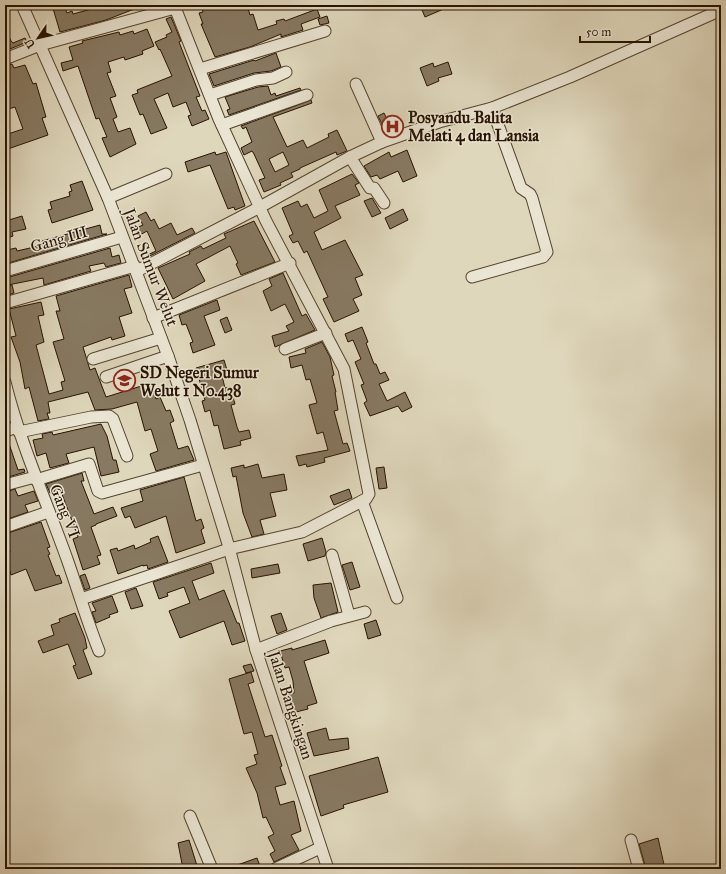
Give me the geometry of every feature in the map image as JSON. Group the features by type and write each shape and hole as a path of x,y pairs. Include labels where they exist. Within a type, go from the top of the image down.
{"street":[{"name":"Jalan Sumur Welut","path":"22,5 108,198 122,237 136,269 190,420 229,549"},
{"path":"5,59 40,45 174,6 222,124 260,207 344,369 369,494 368,497 302,532 229,549 81,599"},
{"path":"5,304 136,269 260,207 350,157 382,142 439,122 492,108 570,77 721,10"},
{"path":"200,69 325,31"},
{"path":"210,95 256,80 273,78 286,72"},
{"path":"356,84 382,142"},
{"path":"222,124 307,95"},
{"path":"472,277 543,257 547,252 532,198 530,194 521,188 492,108"},
{"path":"350,157 370,188 374,188 384,203"},
{"path":"108,198 166,174"},
{"name":"Gang III","path":"5,271 122,237"},
{"path":"153,318 290,263"},
{"path":"285,349 326,333"},
{"path":"93,359 161,338"},
{"path":"106,377 168,356"},
{"name":"Gang VI","path":"5,382 18,430 99,651"},
{"path":"5,431 91,417 109,416 113,419 127,456"},
{"path":"5,485 89,464 98,491 102,492 203,465"},
{"path":"362,500 397,598"},
{"path":"5,527 48,512"},
{"name":"Jalan Bangkingan","path":"229,549 256,650 328,869"},
{"path":"332,555 349,615"},
{"path":"256,650 349,615 365,612"},
{"path":"190,816 212,869"},
{"path":"631,840 639,869"},
{"path":"275,869 320,848"}],"building":[{"path":"52,5 64,5 67,13 72,11 73,14 106,5 142,6 106,20 60,32"},
{"path":"201,5 247,5 250,15 253,14 258,30 277,24 276,21 284,19 285,21 317,9 320,17 301,24 303,30 281,37 281,34 250,47 215,57 201,24 203,24 199,13 203,12"},
{"path":"420,5 453,5 425,17"},
{"path":"327,16 329,23 320,25 318,19"},
{"path":"171,17 200,96 196,97 202,111 205,110 209,119 192,126 188,116 191,115 186,102 173,107 168,93 154,99 167,128 151,134 143,114 140,115 132,95 138,93 137,90 172,76 160,49 159,50 155,42 167,37 166,35 172,32 166,19"},
{"path":"5,28 13,43 25,38 27,42 5,51"},
{"path":"147,29 154,46 142,51 143,54 125,60 124,57 108,62 111,72 107,73 116,96 110,98 117,117 113,119 118,132 130,128 136,144 110,157 102,138 107,137 99,118 96,119 78,66 63,71 61,63 73,60 69,47 83,43 82,41 119,32 120,35 133,31 134,34"},
{"path":"276,53 281,67 271,71 254,73 214,86 209,74 254,60 255,61"},
{"path":"448,62 452,74 438,78 439,81 427,86 420,68 433,63 434,67"},
{"path":"12,64 14,68 25,65 33,84 36,83 46,117 42,118 48,135 5,150 5,135 23,129 15,107 5,110 5,66"},
{"path":"268,86 271,95 275,93 276,96 300,88 301,90 229,115 227,110 230,109 225,97 258,87"},
{"path":"311,100 312,103 273,117 287,147 303,140 307,148 329,137 328,134 337,130 347,151 337,155 336,152 300,168 291,173 293,177 280,183 281,185 264,192 259,180 265,178 254,154 252,151 244,155 241,148 252,142 246,127 243,129 241,126","holes":["283,152 289,165 275,172 269,159"]},
{"path":"384,113 389,123 383,126 378,116"},
{"path":"407,150 417,176 403,182 398,171 380,179 377,175 371,177 364,166 389,152 391,157"},
{"path":"215,152 216,155 226,152 245,206 235,210 234,207 228,209 210,165 188,172 185,162"},
{"path":"352,174 359,183 355,185 360,195 335,206 341,218 314,232 322,250 345,240 363,275 355,278 362,295 353,299 359,311 334,322 323,299 328,297 307,251 304,253 298,241 293,243 289,236 293,234 282,208 298,201 301,207 307,204 314,218 328,211 319,190"},
{"path":"82,181 93,210 52,223 48,210 52,209 50,202 70,196 69,192 72,191 70,185"},
{"path":"372,198 381,213 372,217 364,201"},
{"path":"403,209 408,220 390,229 385,218"},
{"path":"146,212 151,221 154,219 159,229 171,223 177,235 192,228 195,233 144,259 143,257 156,251 147,231 140,235 136,228 143,225 138,216"},
{"path":"5,214 8,214 9,220 22,216 26,229 12,232 13,236 5,239"},
{"path":"254,221 275,262 241,275 236,264 238,263 230,246 196,264 205,281 173,299 158,268 190,254 189,252 201,246 203,249 226,238 224,234"},
{"path":"100,225 102,234 107,234 5,264 5,256 8,256 7,250 16,248 17,251 43,245 42,241"},
{"path":"110,248 112,257 119,255 121,263 106,267 104,263 89,266 91,271 44,285 43,278 8,285 6,278"},
{"path":"283,273 302,316 306,314 315,330 275,347 272,336 289,331 286,326 294,322 285,304 271,311 263,291 272,286 269,279"},
{"path":"129,275 132,287 124,289 132,313 119,317 125,336 112,340 111,337 83,347 90,370 95,368 106,397 151,383 156,399 160,397 166,411 170,410 174,421 170,423 178,449 188,446 194,460 156,471 150,454 158,451 151,429 145,431 137,402 112,409 95,410 88,392 48,402 50,413 47,413 49,419 38,421 29,387 25,389 20,362 11,337 16,336 9,309 41,302 44,315 38,316 44,342 36,345 49,394 63,390 61,382 65,381 53,342 64,339 56,311 60,311 56,296"},
{"path":"12,285 14,293 5,296 5,286"},
{"path":"217,300 220,310 204,316 215,345 193,353 190,343 193,342 186,324 182,325 179,315"},
{"path":"227,317 232,330 225,333 220,320"},
{"path":"362,327 374,364 376,364 380,374 385,372 389,380 379,384 387,401 405,392 412,407 402,412 398,406 370,416 364,403 367,401 361,385 364,384 355,362 361,359 353,340 348,342 345,334"},
{"path":"322,342 330,357 334,375 332,376 338,410 334,411 343,444 347,443 350,451 324,458 325,462 307,467 306,464 299,466 296,456 328,450 323,432 317,434 309,405 317,403 310,379 306,380 302,365 291,368 289,357 306,353 305,349"},
{"path":"224,360 227,370 221,372 225,388 230,387 235,404 231,405 237,427 239,432 249,430 251,438 240,441 241,445 224,449 218,425 214,426 210,410 205,412 202,401 205,400 196,368"},
{"path":"101,424 107,436 113,460 116,460 119,472 101,476 94,447 66,454 69,463 50,468 46,453 37,456 33,440 43,438 42,434 52,432 53,435"},
{"path":"5,438 7,438 18,470 24,469 25,472 5,478"},
{"path":"258,464 262,478 284,474 287,490 270,493 276,516 260,520 264,534 252,537 243,513 236,476 233,477 231,468 244,465 244,468"},
{"path":"384,467 387,488 379,489 376,468"},
{"path":"82,473 84,481 81,481 94,514 113,507 117,516 91,527 101,555 97,556 100,564 83,570 73,539 78,537 60,489 50,493 46,484"},
{"path":"184,477 196,521 201,519 204,528 201,530 205,543 176,553 166,516 135,528 130,516 125,518 121,508 143,501 140,490"},
{"path":"15,489 18,496 34,491 38,501 25,505 28,512 5,520 5,492"},
{"path":"349,489 352,498 334,505 330,496"},
{"path":"41,522 50,547 47,548 50,554 48,555 56,576 59,575 62,583 35,591 26,569 11,575 5,554 10,552 5,534"},
{"path":"158,536 168,562 148,569 147,565 143,565 118,574 110,550 117,548 118,551 134,545 135,549 151,542 150,539"},
{"path":"322,538 326,552 325,556 308,561 303,544"},
{"path":"352,562 360,587 350,590 342,565"},
{"path":"211,563 214,573 192,581 199,600 224,590 237,623 239,623 245,641 232,645 224,621 180,638 169,611 190,603 184,587 167,593 168,596 159,599 153,582"},
{"path":"278,564 280,573 252,578 251,569"},
{"path":"85,574 90,588 85,590 80,576"},
{"path":"331,583 338,612 321,618 314,598 313,585"},
{"path":"136,588 143,606 131,609 125,592"},
{"path":"112,596 118,612 109,615 110,617 96,623 92,612 96,611 92,603"},
{"path":"75,613 85,638 87,648 83,650 92,674 78,679 73,666 76,665 68,644 43,653 38,641 54,635 51,625 60,622 59,619"},
{"path":"281,613 287,630 277,634 271,616"},
{"path":"376,620 381,635 368,639 364,624"},
{"path":"325,640 329,653 304,661 317,703 307,706 308,709 292,713 285,696 294,693 293,681 289,667 285,668 280,651 292,648 292,650"},
{"path":"251,664 254,671 246,673 243,666"},
{"path":"251,672 254,682 248,684 265,737 272,735 286,784 275,787 280,805 294,801 301,831 291,835 299,850 274,862 270,854 275,851 268,837 274,834 266,817 263,818 257,793 246,768 257,764 254,755 258,754 252,732 244,734 229,679"},
{"path":"326,728 329,740 348,738 349,749 314,756 307,733"},
{"path":"378,757 388,792 343,805 344,808 321,816 309,776"},
{"path":"658,838 665,869 646,869 639,844"},
{"path":"189,840 198,869 183,869 178,843"},
{"path":"257,858 261,869 229,868"}],"place":[{"name":"Posyandu Balita Melati 4 dan Lansia","path":"392,126"},
{"name":"SD Negeri Sumur Welut 1 No.438","path":"124,381"}]}
